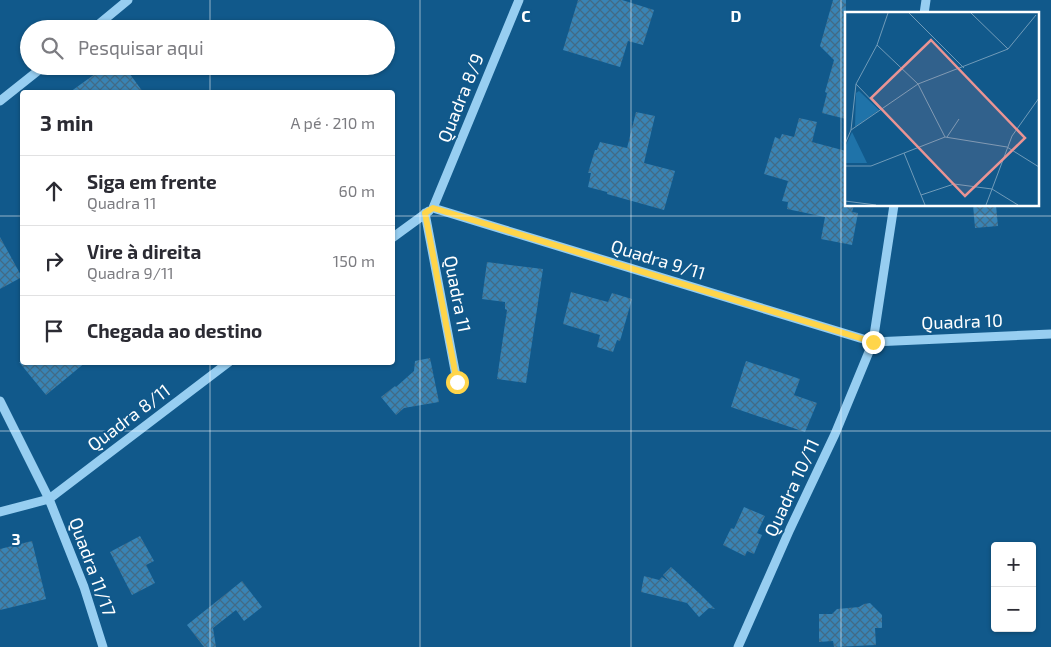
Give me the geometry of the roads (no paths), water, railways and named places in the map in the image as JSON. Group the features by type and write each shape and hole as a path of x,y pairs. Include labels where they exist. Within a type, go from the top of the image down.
{"street":[{"path":"104,20 128,0"},
{"name":"Quadra 8/9","path":"429,211 520,0"},
{"path":"0,101 33,75"},
{"name":"Quadra 10/11","path":"738,647 790,529 835,434 873,342 894,206"},
{"path":"395,236 429,211"},
{"name":"Quadra 9/11","path":"429,211 873,342"},
{"name":"Quadra 11","path":"429,211 457,382"},
{"name":"Quadra 10","path":"873,342 1051,334"},
{"name":"Quadra 8/11","path":"49,499 225,365"},
{"name":"Quadra 11/17","path":"0,401 49,499 84,587 103,647"},
{"path":"0,512 49,499"}]}
